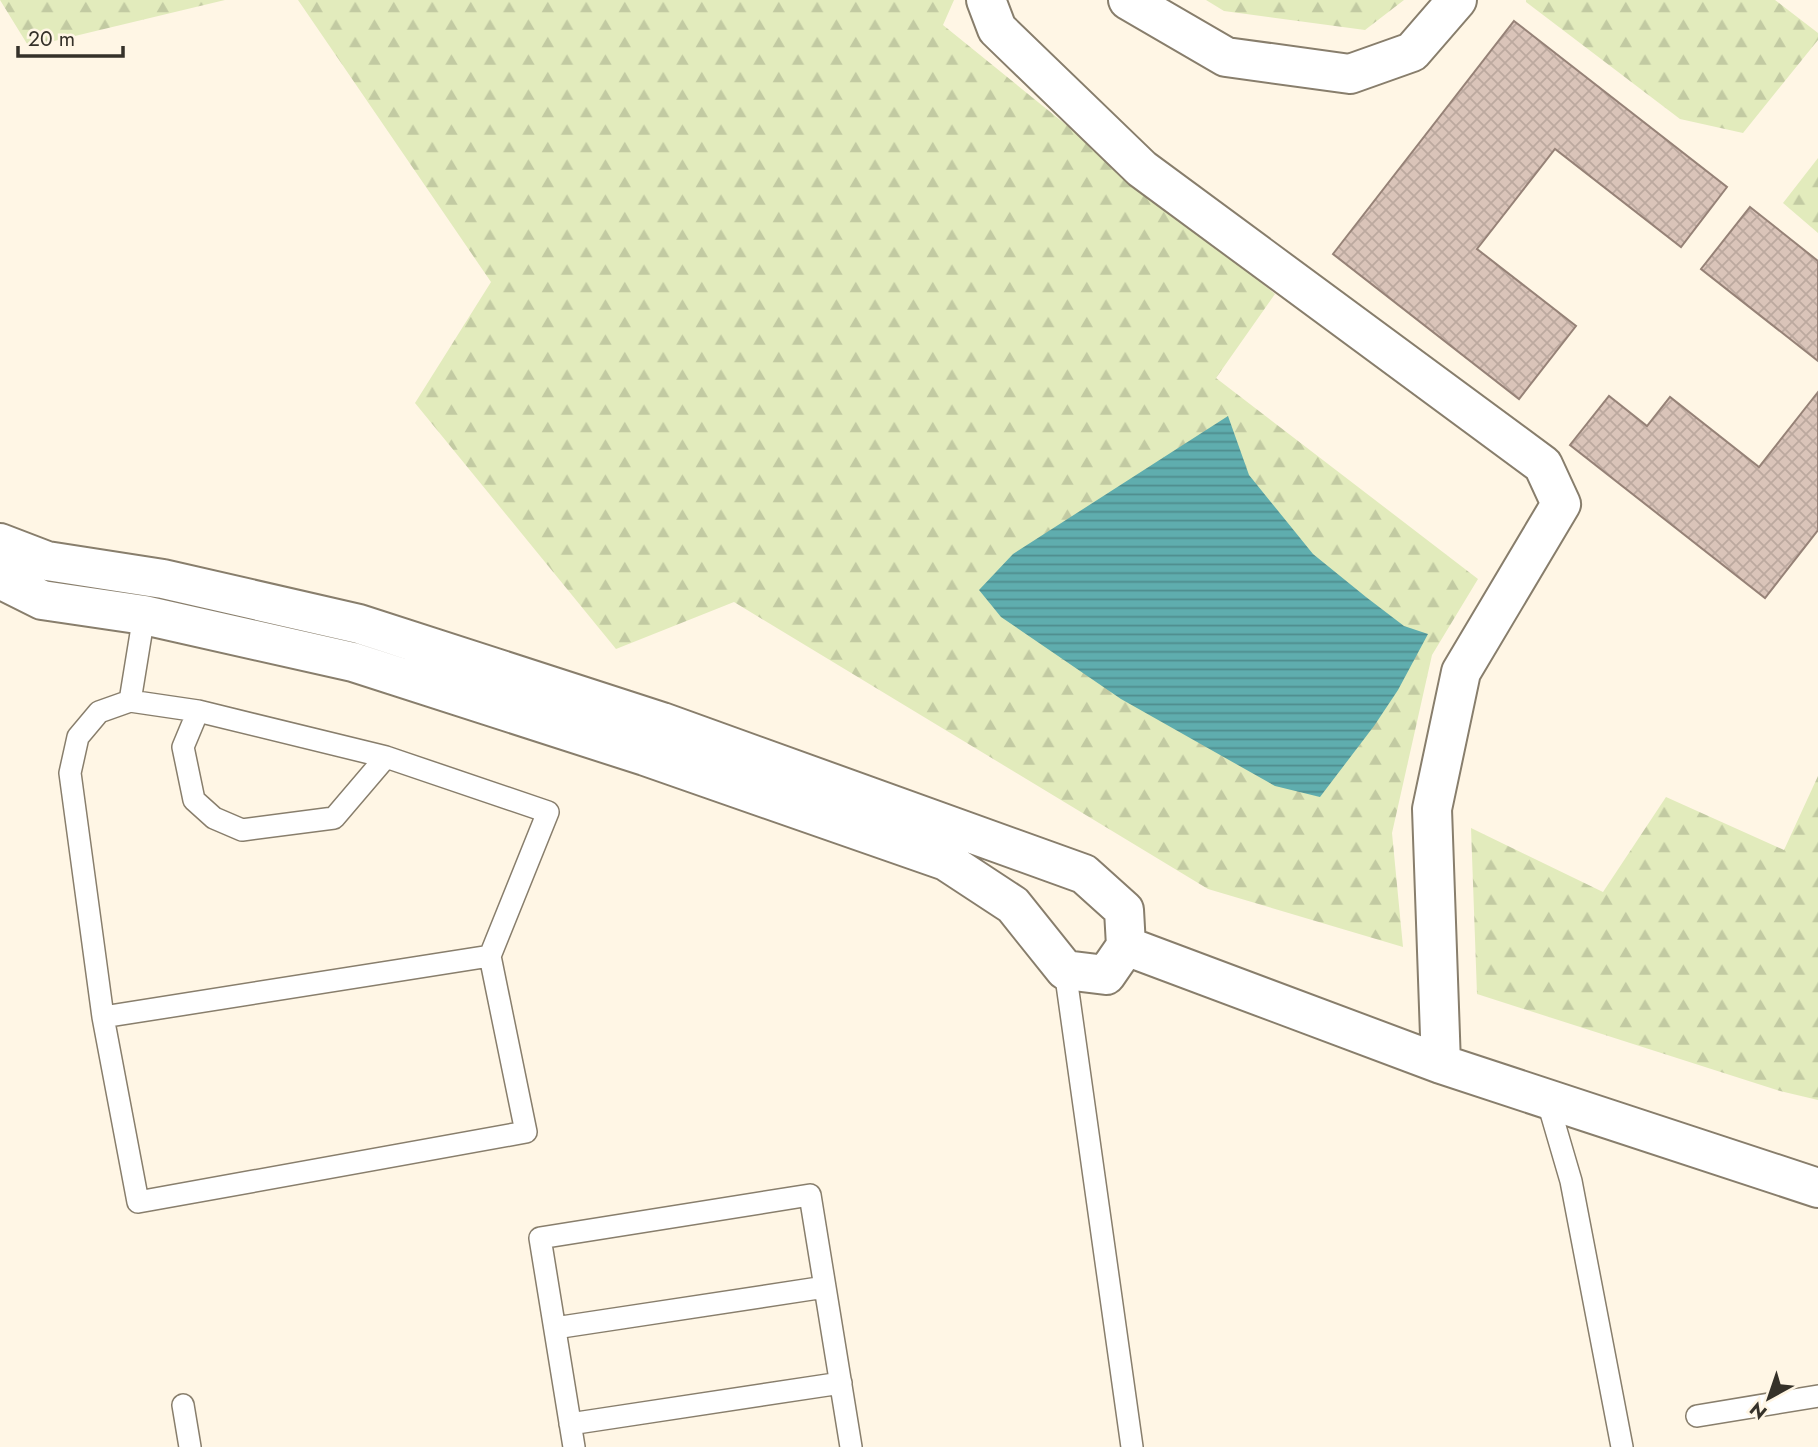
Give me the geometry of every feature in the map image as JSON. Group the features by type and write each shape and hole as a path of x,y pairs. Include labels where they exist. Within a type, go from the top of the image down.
{"street":[{"path":"986,0 997,29 1142,169 1543,465 1561,504 1461,672 1432,809 1441,1064"},
{"path":"1128,0 1226,57 1350,74 1412,52 1457,0"},
{"path":"0,543 47,561 163,579 359,624 713,740 1084,874 1124,909 1126,946 1106,975 1065,970 1013,905 946,861 645,755 353,662 144,615 42,600 0,579"},
{"path":"1126,946 1441,1064 1818,1188"}],"lane":[{"path":"130,701 144,615"},
{"path":"130,701 198,711 386,757 548,812 490,956 526,1132 138,1202 103,1017 70,773 78,737 99,712 130,701"},
{"path":"198,711 183,747 194,800 214,818 242,830 334,818 386,757"},
{"path":"103,1017 490,956"},
{"path":"1065,970 1132,1447"},
{"path":"1547,1099 1571,1181 1622,1447"},
{"path":"574,1447 540,1238 810,1195 851,1447"},
{"path":"555,1328 825,1287"},
{"path":"570,1424 841,1383"},
{"path":"1697,1416 1818,1396"},
{"path":"183,1405 190,1447"}],"green space":[{"path":"0,0 225,0 29,47"},
{"path":"298,0 954,0 943,25 1275,294 1216,378 1478,579 1432,655 1392,833 1403,947 1208,889 734,602 616,649 415,403 491,282"},
{"path":"1206,0 1404,0 1365,30 1224,11"},
{"path":"1526,0 1775,0 1818,33 1818,40 1743,133 1680,119"},
{"path":"1818,158 1818,233 1783,203"},
{"path":"1818,776 1818,1100 1780,1091 1477,994 1471,828 1603,892 1666,797 1784,850"}],"water":[{"path":"1228,416 1249,475 1313,554 1404,626 1428,634 1398,690 1320,797 1275,786 1121,699 1001,617 979,590 1013,554"}],"building":[{"path":"1514,21 1727,187 1681,247 1555,149 1477,249 1576,326 1519,399 1333,254"},
{"path":"1750,207 1818,261 1818,361 1701,269"},
{"path":"1818,392 1818,530 1765,598 1570,445 1609,396 1647,426 1670,397 1759,467"}]}
